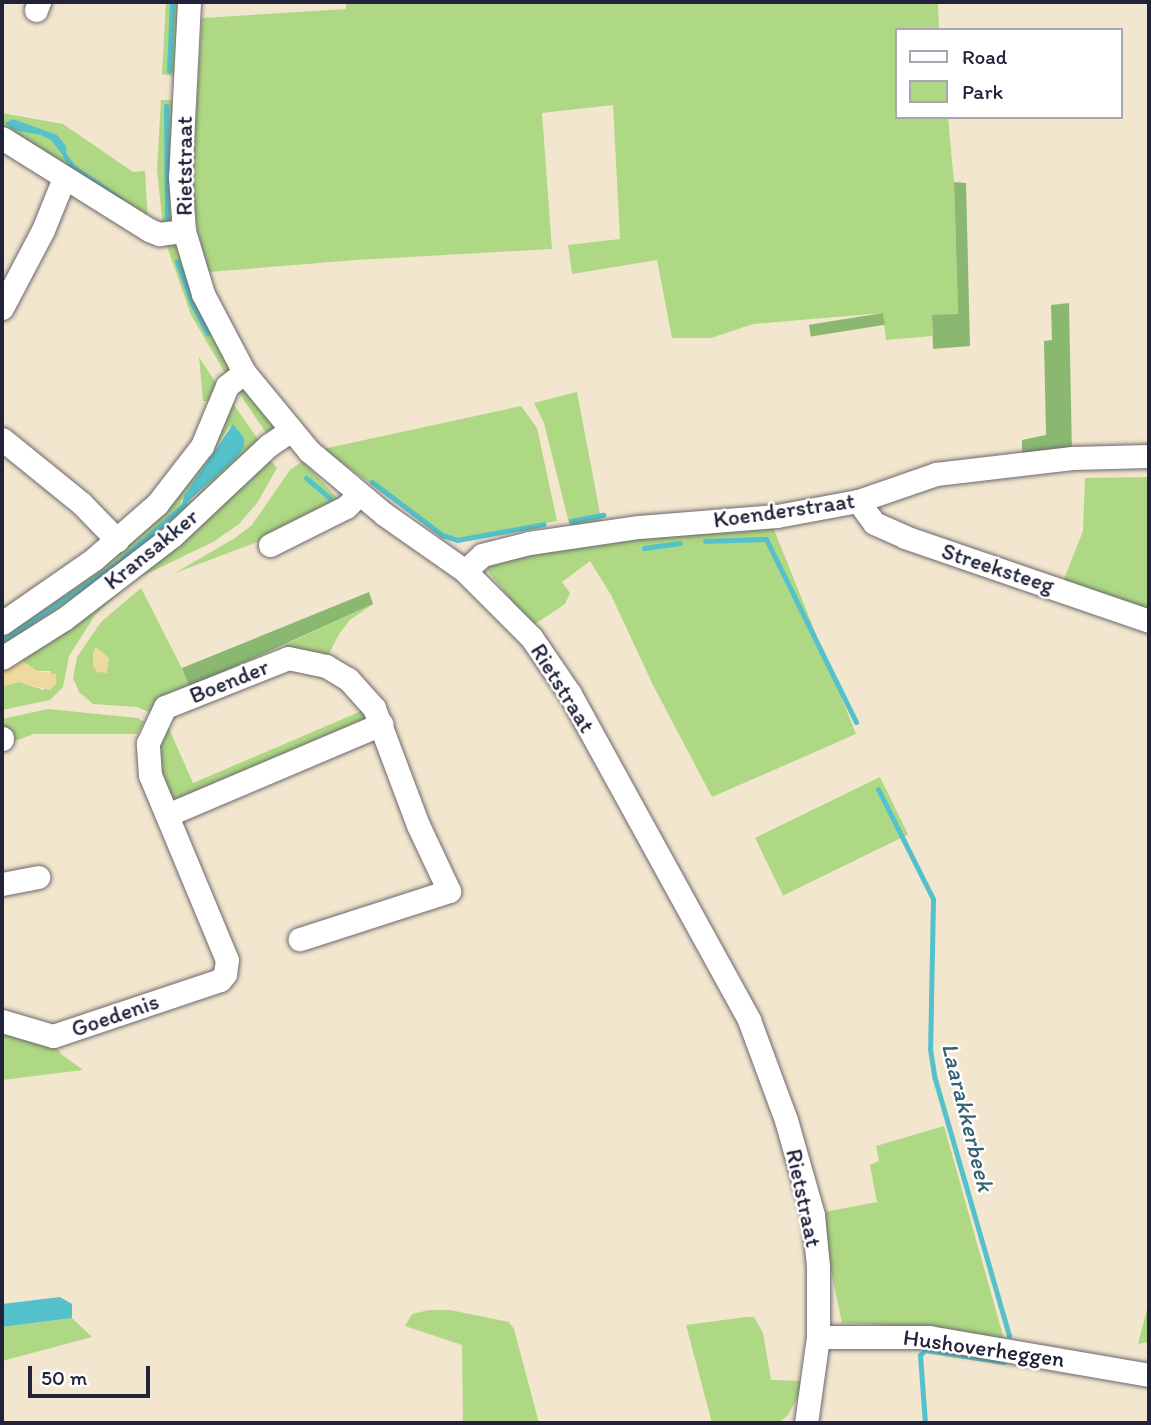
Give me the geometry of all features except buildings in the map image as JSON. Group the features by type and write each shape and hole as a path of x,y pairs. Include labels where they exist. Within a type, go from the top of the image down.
{"street":[{"name":"Rietstraat","path":"189,2 180,177 184,231 203,294 244,372 291,430 359,494 466,571 531,637 554,667 698,923 749,1020 786,1120 813,1215 818,1266 818,1337 806,1423"},
{"path":"2,138 149,230 159,234 184,231"},
{"path":"2,309 43,230 64,178"},
{"name":"Kransakker","path":"2,623 94,559 157,504 202,446 228,386 244,372"},
{"name":"Kransakker","path":"2,658 64,619 172,536 269,445 291,430"},
{"path":"2,439 81,503 117,540"},
{"name":"Koenderstraat","path":"466,571 482,555 529,542 639,527 777,516 858,500 936,474 1072,458 1149,456"},
{"path":"270,545 346,507 359,494"},
{"name":"Streeksteeg","path":"858,500 874,523 905,537 1149,621"},
{"name":"Boender","path":"225,974 227,960 149,775 148,743 155,723 165,707 288,658 326,666 348,679 374,708 418,825 449,891 300,939"},
{"path":"167,815 381,724"},
{"path":"2,884 38,877"},
{"name":"Goedenis","path":"2,1021 53,1036 220,980 225,974"},
{"name":"Hushoverheggen","path":"818,1337 929,1337 1149,1374"}],"green space":[{"path":"166,2 181,2 177,70 173,76 162,74"},
{"path":"346,2 938,2 939,28 895,28 895,119 948,119 954,182 958,315 932,315 932,336 886,340 883,313 753,324 711,338 672,338 657,260 572,274 568,245 620,239 613,105 542,113 552,249 356,260 209,272 198,234 192,184 202,18 346,9"},
{"path":"161,100 170,100 175,105 174,220 163,226 157,170"},
{"path":"2,113 63,124 133,172 145,171 148,223 2,129"},
{"path":"954,182 966,183 970,346 933,349 932,315 958,314"},
{"path":"167,246 178,247 231,363 228,378 191,315"},
{"path":"1069,303 1072,455 1022,456 1022,440 1046,435 1044,341 1052,340 1051,305"},
{"path":"883,313 885,325 811,337 809,325"},
{"path":"199,357 218,386 213,401 203,401"},
{"path":"242,386 274,423 269,437 236,389"},
{"path":"577,392 603,529 575,528 569,523 544,423 534,403"},
{"path":"232,402 262,445 197,509 2,652 2,628 71,584","holes":["230,426 244,447 192,500 180,503"]},
{"path":"521,406 537,428 557,521 456,539 432,528 323,449"},
{"path":"267,456 277,468 257,503 239,524 213,542 136,579 115,596 95,615 69,656 63,687 50,700 2,710 2,687 19,682 44,690 51,671 37,671 21,660 2,671 2,665"},
{"path":"303,461 341,502 265,539 175,573 252,525 290,470"},
{"path":"1149,477 1149,615 1062,584 1083,531 1085,478"},
{"path":"773,527 856,734 712,797 653,685 611,595 590,561 562,582 570,593 565,604 532,626 487,570 491,562 577,540"},
{"path":"141,588 191,686 154,714 137,707 93,704 79,692 73,678 77,657 101,622"},
{"path":"369,592 373,604 190,687 182,668"},
{"path":"373,604 350,620 328,656 286,653 284,645"},
{"path":"48,709 138,718 144,722 137,734 34,734 12,742 2,733 2,719"},
{"path":"366,709 371,716 177,799 163,793 157,740 167,724 193,783"},
{"path":"880,777 908,835 783,895 755,838"},
{"path":"2,1029 53,1041 61,1054 83,1070 2,1080"},
{"path":"944,1126 1004,1339 842,1323 819,1213 877,1202 870,1165 879,1161 876,1146"},
{"path":"1149,1301 1149,1342 1138,1344"},
{"path":"429,1310 450,1310 509,1322 514,1329 539,1423 463,1423 462,1345 405,1326 412,1314"},
{"path":"754,1317 763,1333 771,1380 807,1381 788,1415 779,1423 712,1423 686,1325"},
{"path":"72,1318 92,1337 2,1361 2,1327"}],"sand":[{"path":"96,647 109,658 107,673 97,672 93,666"},
{"path":"21,660 37,671 56,674 56,684 50,690 19,682 2,687 2,671"}],"water":[{"path":"13,119 57,135 66,146 67,161 51,140 41,135 14,130 5,123"},
{"path":"233,424 244,438 244,447 236,458 181,508 184,496"},
{"path":"60,1297 72,1304 72,1318 2,1327 2,1304"}],"waterway":[{"path":"169,71 172,2"},
{"path":"166,106 167,218"},
{"path":"65,156 73,167 120,199"},
{"path":"177,261 192,303 207,333"},
{"path":"306,478 330,498"},
{"name":"Laarakkerbeek","path":"372,482 442,535 457,540 544,524"},
{"path":"2,641 116,564 185,504"},
{"name":"Laarakkerbeek","path":"571,521 603,515"},
{"name":"Laarakkerbeek","path":"705,541 766,539 856,722"},
{"name":"Laarakkerbeek","path":"644,548 680,543"},
{"name":"Laarakkerbeek","path":"878,789 933,899 930,1049 935,1079 1009,1336"},
{"name":"Laarakkerbeek","path":"925,1423 920,1355 925,1350 1004,1362"}]}
